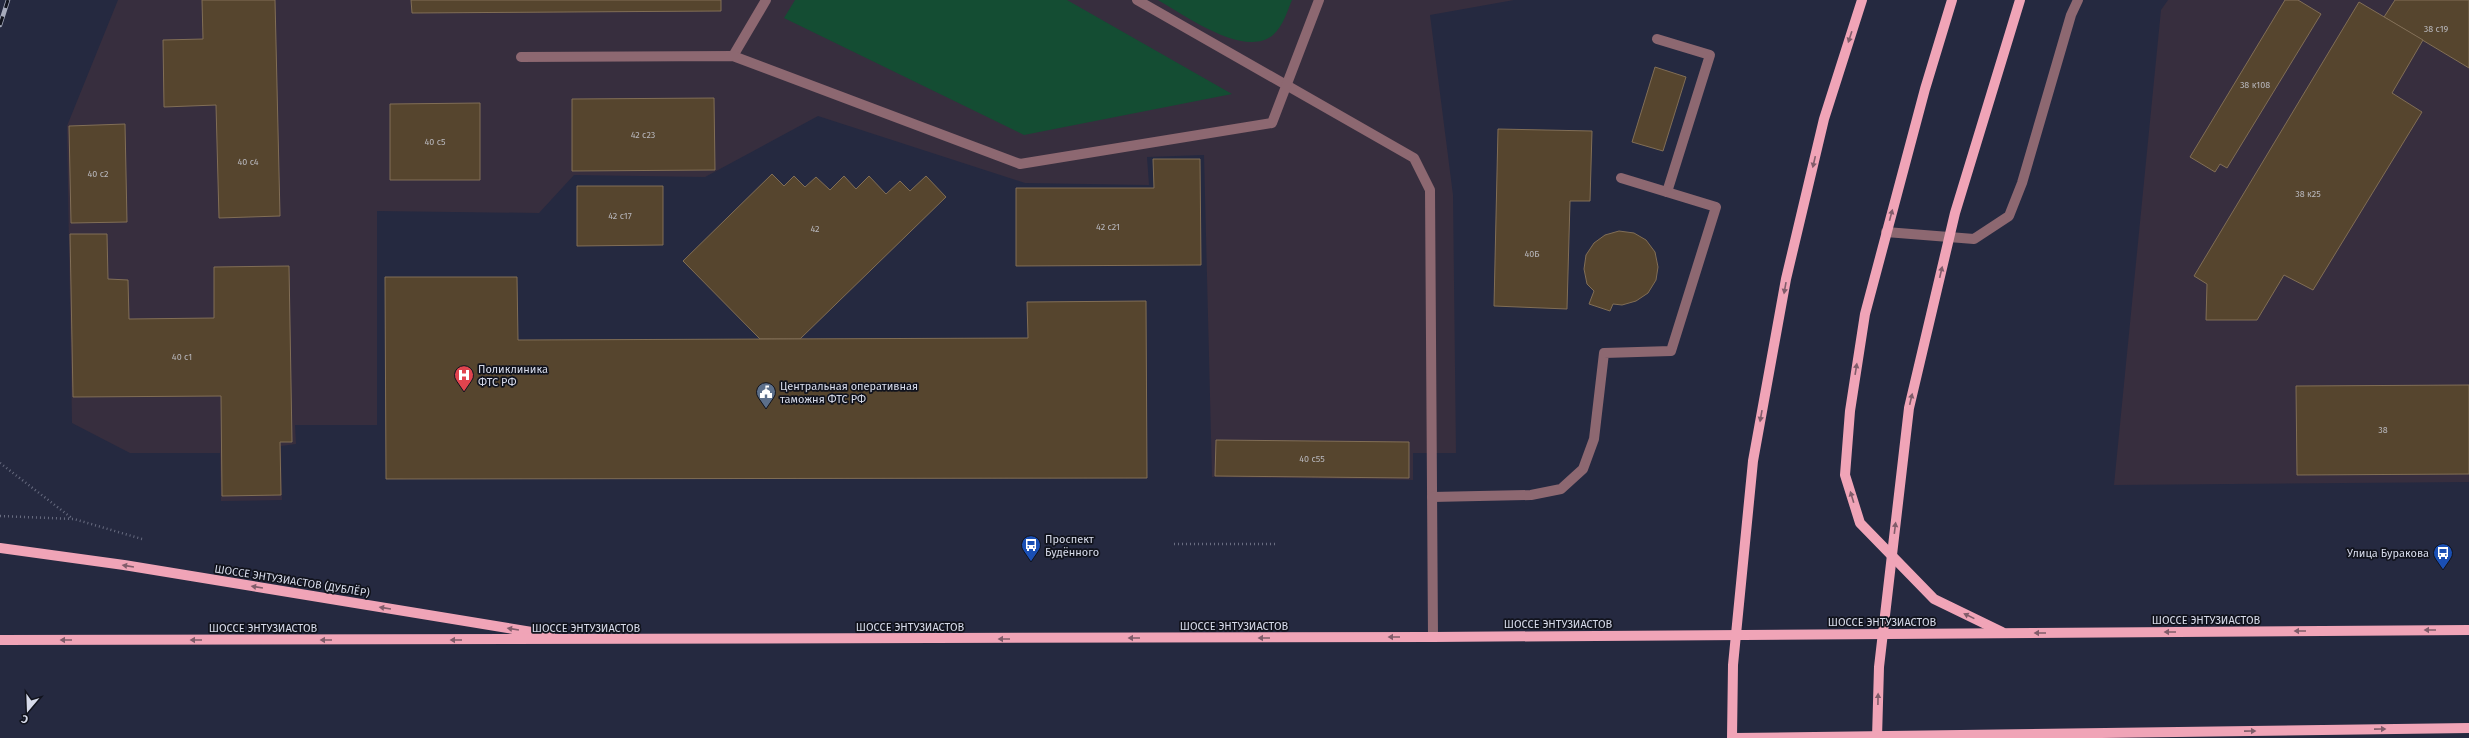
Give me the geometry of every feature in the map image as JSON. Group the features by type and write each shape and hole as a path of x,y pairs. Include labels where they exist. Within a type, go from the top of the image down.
{"main road":[{"path":"1862,0 1824,119 1786,279 1753,461 1733,665 1733,738 2469,728"},
{"path":"1952,0 1886,232 1865,314 1850,411 1845,475 1860,523 1934,599 2004,633"},
{"path":"1877,738 1879,667 1909,408 1955,213 2020,0"},
{"name":"ШОССЕ ЭНТУЗИАСТОВ (ДУБЛЁР)","path":"0,548 124,565 579,640"},
{"name":"ШОССЕ ЭНТУЗИАСТОВ","path":"0,640 579,640 1433,637 2469,630"}],"lane":[{"path":"733,56 766,0"},
{"path":"1137,0 1414,158 1430,190 1433,637"},
{"path":"521,57 733,56 1020,164 1272,123 1319,0"},
{"path":"1886,232 1974,239 2009,216 2022,182 2071,15 2078,0"},
{"path":"1657,39 1710,55 1667,192"},
{"path":"1432,497 1531,495 1561,489 1583,469 1594,439 1604,353 1671,351 1716,207 1621,178"}],"path":[{"path":"0,463 74,519"},
{"path":"0,516 74,519 146,540"},
{"path":"1174,544 1277,544"}],"shaded area":[{"path":"118,0 1514,0 1430,15 1453,195 1456,453 1413,453 1413,480 1212,477 1204,155 1147,157 1149,185 1025,183 818,116 705,177 574,175 539,213 377,211 377,425 295,425 296,444 281,446 282,500 221,501 220,453 130,453 72,423 67,126"},
{"path":"2168,0 2469,0 2469,482 2114,485 2161,10"}],"green space":[{"path":"795,0 1067,0 1232,94 1024,135 784,18"},
{"path":"1158,0 1292,0 1282,23 1273,35 1261,41 1247,42 1231,38 1198,24"}],"building":[{"path":"202,0 275,0 280,216 219,218 216,105 164,107 163,40 203,39"},
{"path":"411,0 721,0 721,11 412,13"},
{"path":"2285,0 2298,0 2321,14 2227,168 2220,164 2215,172 2190,157"},
{"path":"2395,0 2469,0 2469,68 2384,17"},
{"path":"2359,2 2423,40 2392,93 2422,112 2313,290 2284,275 2257,320 2206,320 2207,284 2194,276"},
{"path":"1655,67 1686,77 1663,151 1632,142"},
{"path":"714,98 715,170 572,171 572,99"},
{"path":"480,103 480,180 390,180 390,104"},
{"path":"125,124 127,222 71,223 69,126"},
{"path":"1498,129 1592,131 1590,201 1570,201 1567,309 1494,306"},
{"path":"1153,159 1200,159 1201,265 1016,266 1016,188 1154,188"},
{"path":"772,174 784,186 794,176 805,187 816,177 830,190 844,176 856,189 869,176 886,194 900,181 910,191 926,176 946,197 800,339 760,339 683,261"},
{"path":"577,186 663,186 663,245 577,246"},
{"path":"1619,231 1634,233 1646,240 1655,252 1658,267 1656,280 1648,293 1636,301 1622,305 1613,304 1610,311 1589,304 1594,291 1587,284 1584,269 1586,255 1594,243 1605,235"},
{"path":"70,234 107,234 108,279 128,280 129,319 214,318 214,267 289,266 292,442 280,442 281,495 222,496 221,396 73,397"},
{"name":"Центральная оперативная таможня ФТС РФ","path":"385,277 517,277 518,340 1028,338 1027,302 1146,301 1147,478 386,479"},
{"path":"2469,385 2469,474 2297,475 2296,386"},
{"path":"1216,440 1409,442 1409,478 1215,476"}],"railway":[{"path":"0,25 8,0"}],"place":[{"name":"Поликлиника ФТС РФ","path":"464,392"},
{"name":"Центральная оперативная таможня ФТС РФ","path":"766,409"},
{"name":"Проспект Будённого","path":"1031,562"},
{"name":"Улица Буракова","path":"2443,570"}]}
